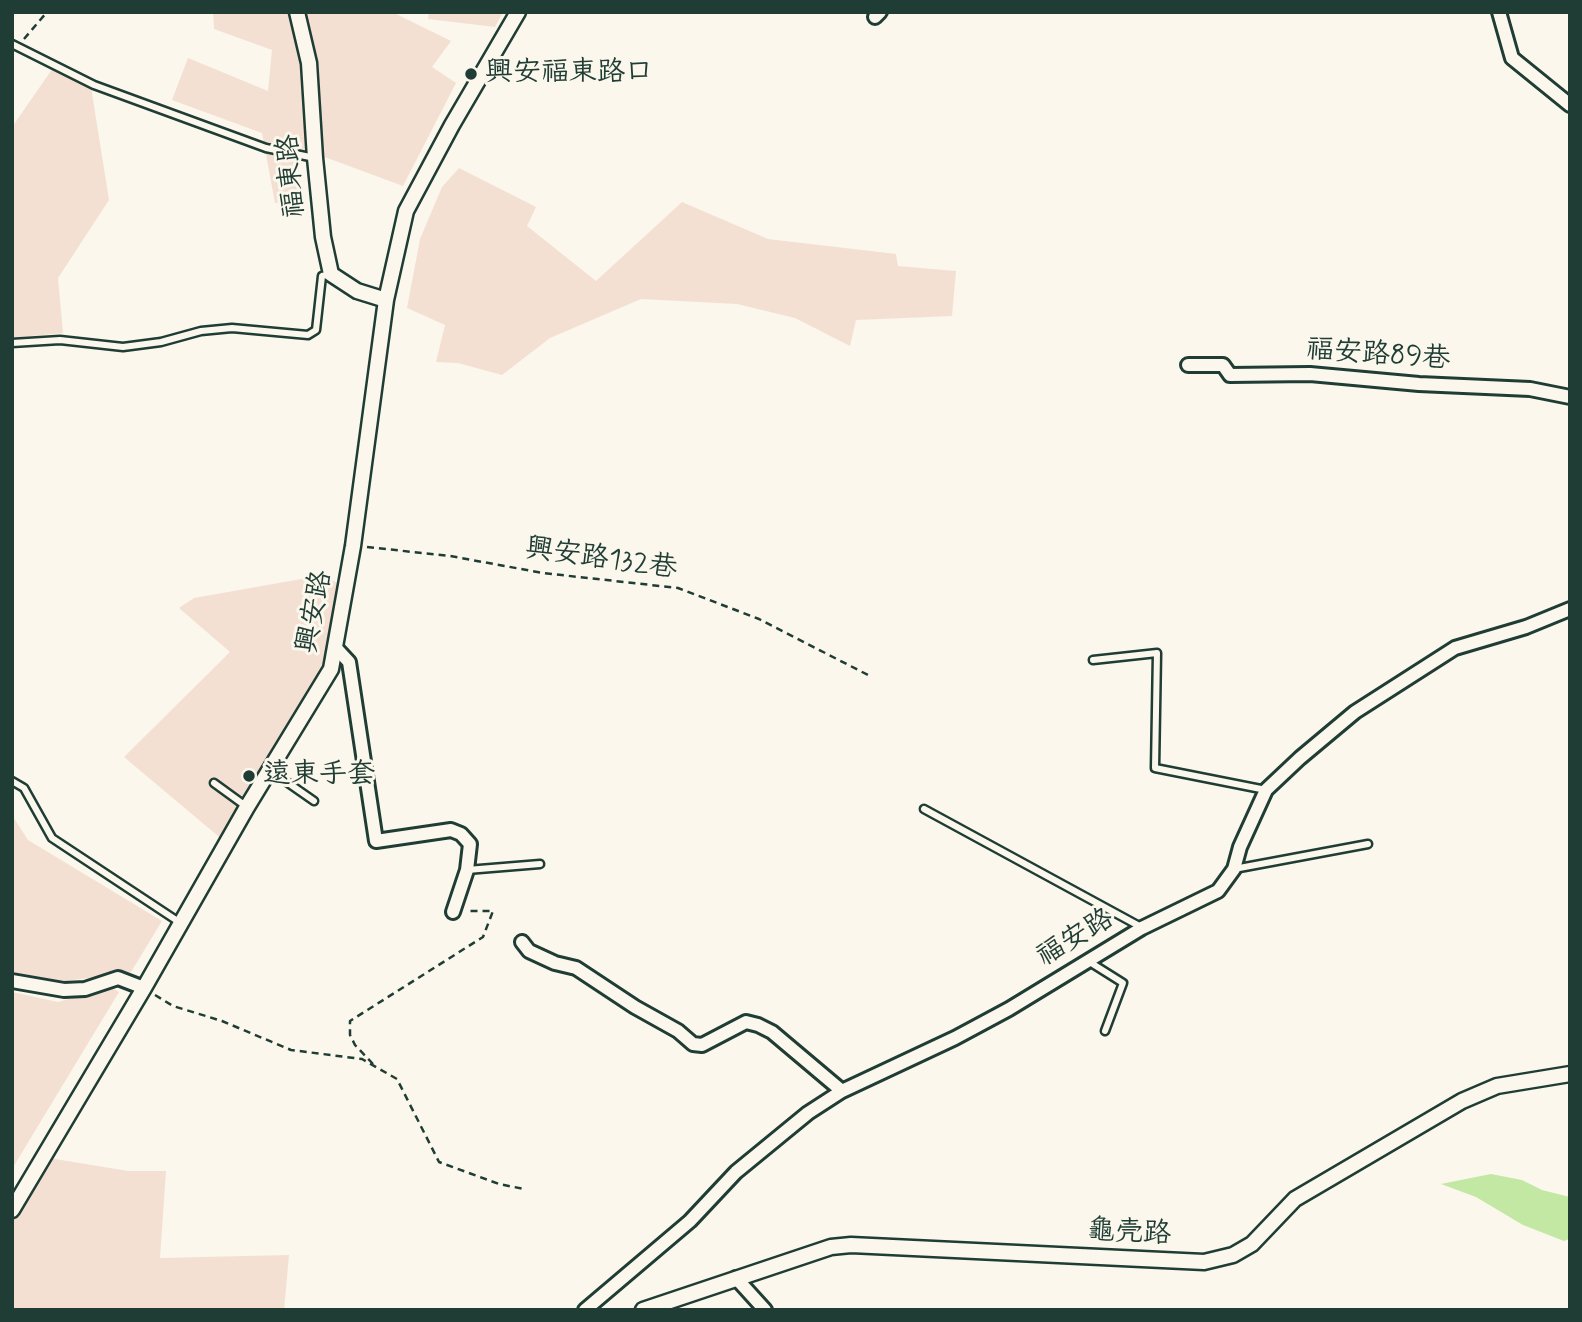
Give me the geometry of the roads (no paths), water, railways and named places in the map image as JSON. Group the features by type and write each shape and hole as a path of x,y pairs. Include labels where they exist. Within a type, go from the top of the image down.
{"street":[{"name":"福東路","path":"297,12 309,63 314,158 323,237 331,274"},
{"name":"興安路","path":"14,1203 331,669 354,546 386,300 406,211 518,12"},
{"path":"1499,12 1512,58 1570,106"},
{"path":"331,274 358,291 386,300"},
{"name":"福安路89巷","path":"1188,365 1223,365 1230,375 1310,374 1419,384 1530,389 1570,397"},
{"name":"福安路","path":"584,1310 690,1221 736,1172 808,1113 842,1091 955,1038 1142,928 1218,891 1234,869 1266,790 1355,712 1455,648 1526,627 1570,609"},
{"path":"336,648 349,663 376,841 451,830 461,834 470,844 467,870 453,912"},
{"path":"522,942 528,951 576,968 635,1007 678,1031 693,1044 702,1045 746,1022 758,1025 772,1032 842,1091"},
{"path":"12,981 64,990 85,989 118,978 144,988"},
{"name":"龜壳路","path":"643,1310 831,1247 851,1245 1204,1262 1233,1255 1252,1244 1295,1199 1462,1101 1497,1086 1570,1074"},
{"path":"736,1278 765,1310"}],"lane":[{"path":"15,46 94,85 266,148 314,158"},
{"path":"12,342 60,340 123,347 232,327 308,335 316,330 322,276 331,274"},
{"path":"1093,660 1157,653 1155,768 1266,790"},
{"path":"270,770 314,801"},
{"path":"12,781 24,788 52,838 179,922"},
{"path":"214,783 247,807"},
{"path":"924,808 1142,928"},
{"path":"1234,869 1368,844"},
{"path":"467,870 540,864"},
{"path":"1088,961 1123,983 1105,1031"}],"place":[{"name":"興安福東路口","path":"471,74"},
{"name":"遠東手套","path":"249,776"}]}
